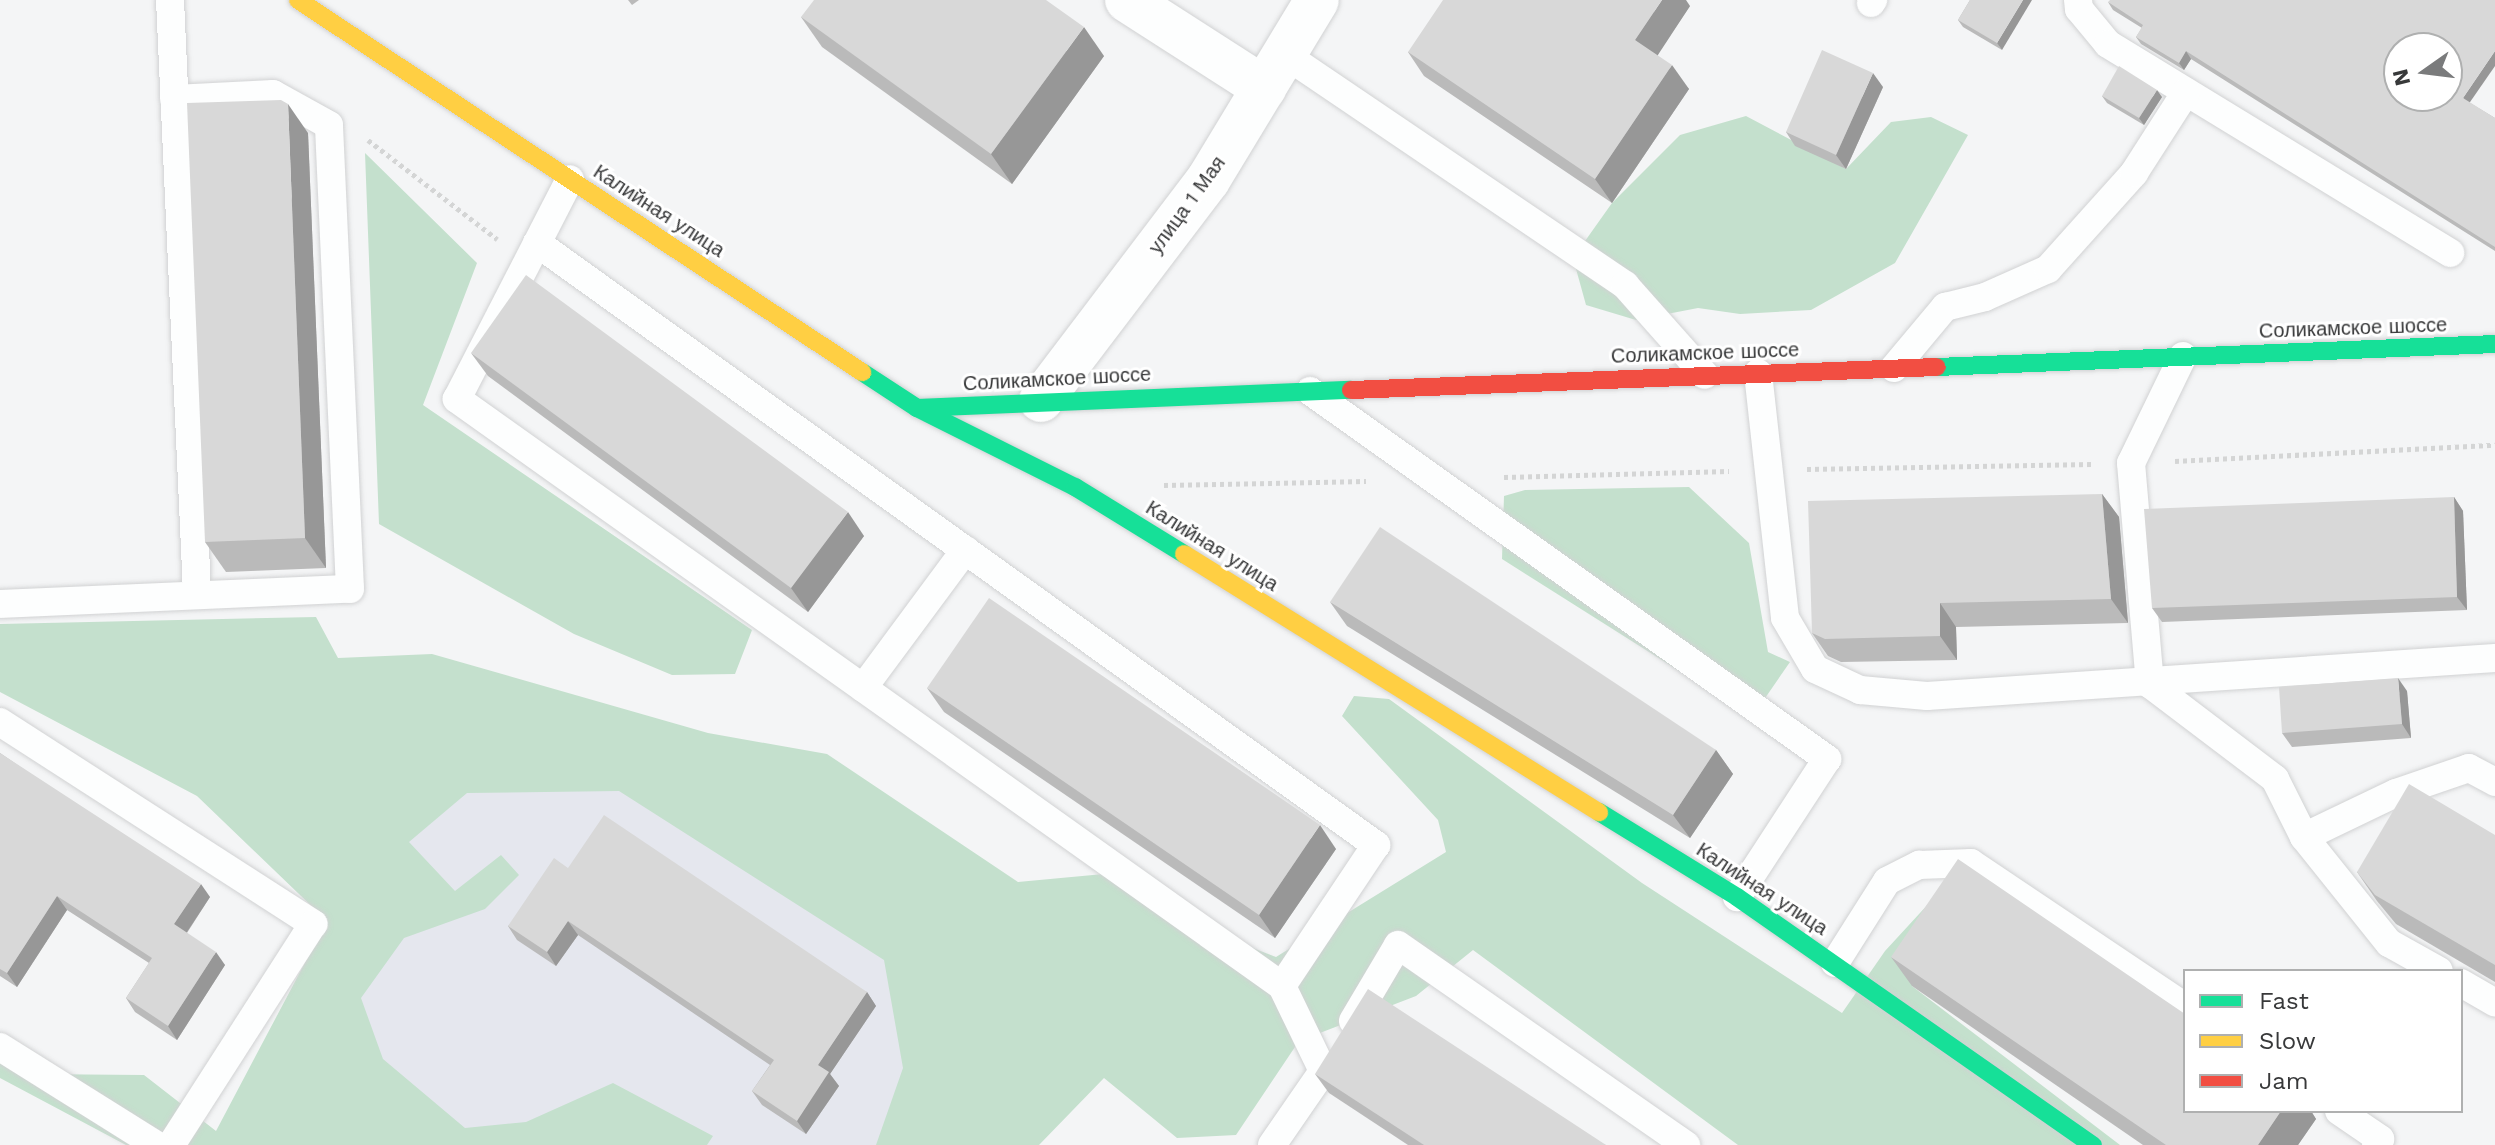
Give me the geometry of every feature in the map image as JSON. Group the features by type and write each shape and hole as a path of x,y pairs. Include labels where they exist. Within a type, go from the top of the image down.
{"main road":[{"name":"Калийная улица","path":"298,0 917,408 1075,487 1737,897 2093,1145"},
{"name":"Соликамское шоссе","path":"917,408 1041,400 2495,344"}],"street":[{"path":"1127,0 1274,71"},
{"name":"улица 1 Мая","path":"1041,400 1208,180 1317,0"}],"lane":[{"path":"170,0 197,593"},
{"path":"2078,0 2079,9 2108,44 2450,253"},
{"path":"1274,71 1625,285 1705,375"},
{"path":"1894,368 1945,307 1985,297 2048,269 2134,173 2186,92"},
{"path":"0,604 197,593 350,589 329,125 273,94 174,99"},
{"path":"570,179 457,399 1282,986 1323,1071"},
{"path":"532,253 965,550 1376,845 1282,986"},
{"path":"2183,356 2131,463 2150,684 2275,779 2304,837 2389,943 2435,969"},
{"path":"1758,373 1785,618 1815,669 1860,690 1927,696 2150,684 2495,658"},
{"path":"1309,390 1827,759 1737,897"},
{"path":"863,688 965,550"},
{"path":"0,722 313,924 171,1145"},
{"path":"2304,837 2396,793 2469,768 2495,782"},
{"path":"1835,963 1887,881 1919,865 1971,863 2183,1006"},
{"path":"1272,1145 1323,1071 1398,945 1686,1145"},
{"path":"2463,984 2495,1003"},
{"path":"0,1047 156,1145"},
{"path":"2342,1113 2380,1139 2376,1145"}],"path":[{"path":"359,132 532,253"}],"shaded area":[{"path":"334,709 941,873 978,1145 393,1145 343,1120"}],"green space":[{"path":"1746,116 1846,169 1891,122 1931,117 1968,135 1895,263 1811,310 1740,314 1698,308 1636,320 1586,305 1573,258 1612,203 1680,135"},
{"path":"365,153 477,263 423,405 752,630 735,674 672,675 574,634 379,524"},
{"path":"1689,487 1749,543 1768,652 1790,662 1752,717 1502,559 1504,496 1525,490"},
{"path":"316,617 338,658 432,654 708,733 827,754 1018,882 1125,872 1240,943 1276,957 1446,852 1438,820 1342,716 1354,696 1389,699 1642,883 1842,1013 1885,951 1931,901 1912,986 2120,1145 1738,1145 1473,950 1416,996 1299,1041 1236,1135 1177,1138 1104,1078 1039,1145 876,1145 903,1068 884,960 619,791 467,793 409,842 455,891 501,855 519,875 485,909 404,938 361,998 383,1059 465,1128 526,1122 613,1083 713,1136 707,1145 126,1145 0,1078 0,1058 28,1074 144,1075 216,1131 327,921 197,796 0,692 0,624"}],"building":[{"path":"814,0 1046,0 1084,27 991,154 801,17"},
{"path":"1443,0 1662,0 1635,40 1672,65 1595,179 1408,52"},
{"path":"1970,0 2023,0 1997,43 1958,20"},
{"path":"2495,0 2495,51 2463,98 2495,118 2495,247 2186,51 2179,63 2136,37 2143,25 2108,2"},
{"path":"1822,50 1873,73 1836,155 1786,132"},
{"path":"2119,66 2157,90 2139,118 2102,96"},
{"path":"281,100 288,104 305,538 205,542 187,103"},
{"path":"526,275 848,512 791,588 471,353"},
{"path":"2102,494 2111,599 1940,603 1940,636 1825,639 1812,633 1808,501"},
{"path":"2454,497 2457,597 2152,608 2144,509"},
{"path":"1380,527 1716,750 1673,815 1330,602"},
{"path":"989,598 1320,825 1259,915 927,688"},
{"path":"2398,678 2402,724 2282,733 2279,687"},
{"path":"0,753 201,884 174,924 216,952 168,1026 126,998 152,958 57,896 7,973 0,969"},
{"path":"2409,784 2495,835 2495,965 2375,895 2357,872"},
{"path":"604,815 867,992 818,1065 829,1072 797,1121 752,1091 774,1060 568,921 547,952 508,926 554,858 568,868"},
{"path":"1958,859 2183,1013 2183,1113 2280,1113 2258,1145 2166,1145 1891,957"},
{"path":"1368,989 1606,1145 1424,1145 1315,1074"}],"traffic: fast":[{"path":"1937,367 2495,344"},
{"path":"862,372 917,408 1351,390"},
{"path":"917,408 1075,487 1184,554"},
{"path":"1599,812 1737,897 2093,1145"}],"traffic: slow":[{"path":"298,0 862,372"},
{"path":"1184,554 1599,812"}],"traffic: jam":[{"path":"1351,390 1937,367"}]}
